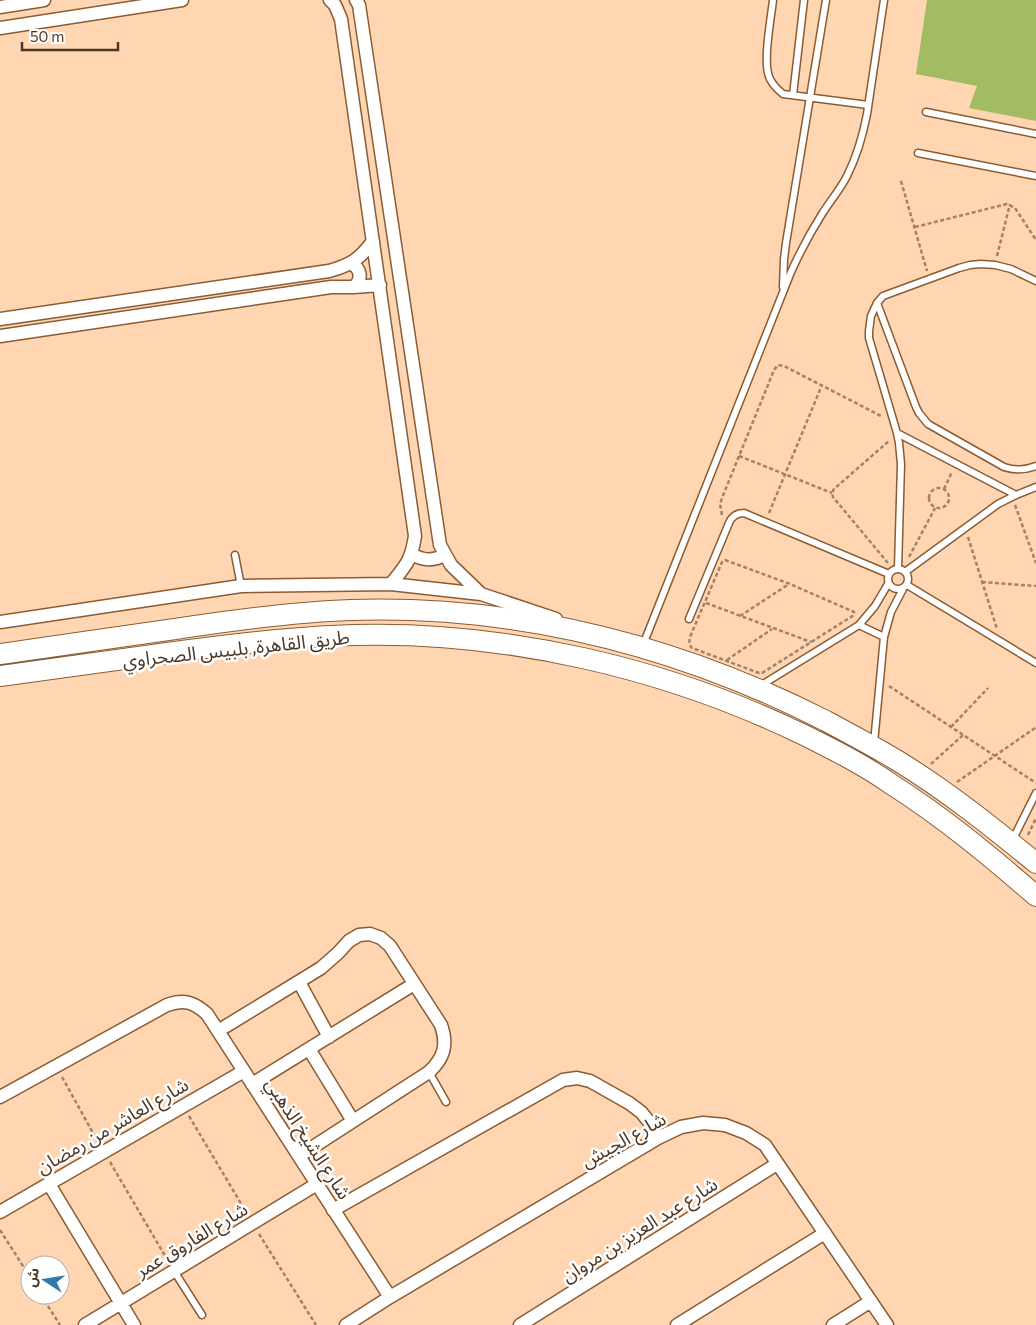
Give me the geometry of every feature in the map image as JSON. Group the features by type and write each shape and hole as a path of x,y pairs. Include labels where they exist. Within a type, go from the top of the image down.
{"highway":[{"name":"طريق القاهرة, بلبيس الصحراوي","path":"0,654 279,615 352,610 416,610 479,615 543,624 605,637 667,654 727,676 786,701 898,761 1019,840 1036,863"},
{"name":"طريق القاهرة, بلبيس الصحراوي","path":"0,676 231,644 355,635 418,636 480,641 542,650 603,662 663,679 722,700 780,724 836,751 889,782 937,814 1036,896"}],"street":[{"path":"0,7 44,0"},
{"path":"0,28 182,0"},
{"path":"330,0 335,5 341,19 415,536 408,564 391,584"},
{"path":"356,0 359,5 440,544 451,565 481,594"},
{"path":"350,85 363,85 370,79"},
{"path":"354,112 362,105 374,108"},
{"path":"0,319 329,271 345,266 358,258 373,241"},
{"path":"350,263 355,265 360,274 358,284 354,287"},
{"path":"0,336 332,287 380,285"},
{"path":"412,554 428,560 445,555"},
{"path":"0,622 242,586 391,584 481,594 605,637"},
{"path":"218,1031 321,968 349,941 359,935 370,934 381,938 390,946 441,1025 445,1046 442,1056 428,1072 299,1156"},
{"path":"299,982 329,1037"},
{"path":"252,1084 414,984"},
{"name":"شارع الشيخ الذهبي","path":"55,1066 167,1005 175,1002 184,1002 201,1008 207,1014 390,1298"},
{"path":"309,1049 353,1121"},
{"path":"0,1097 55,1066"},
{"name":"شارع العاشر من رمضان","path":"0,1212 244,1071"},
{"path":"333,1210 563,1080 577,1078 590,1081 629,1103 642,1112 658,1138"},
{"name":"شارع الجيش","path":"346,1325 658,1138 680,1127 703,1123 725,1125 746,1133 765,1146 887,1325"},
{"name":"شارع عبد العزيز بن مروان","path":"520,1325 536,1321 777,1164"},
{"path":"48,1184 134,1325"},
{"name":"شارع الفاروق عمر","path":"85,1325 316,1184"},
{"path":"677,1325 825,1233"},
{"path":"833,1325 871,1301"}],"lane":[{"path":"773,0 766,59 769,79 778,90 783,94 868,106"},
{"path":"793,95 804,0"},
{"path":"783,291 786,243 826,0"},
{"path":"642,647 791,272 809,235 848,175 861,140 868,106 884,0"},
{"path":"926,112 1036,134"},
{"path":"918,153 1036,176"},
{"path":"898,571 901,464 897,433 869,338 871,316 883,296 970,265 995,265 1011,269 1036,281"},
{"path":"878,303 916,407 922,418 928,424 1004,467 1021,470 1036,466"},
{"path":"897,433 1014,496"},
{"path":"757,688 859,625 875,606 888,584 887,579 898,571 965,528 998,504 1036,488"},
{"path":"689,619 729,523 733,516 741,513 908,576 905,587 891,612 884,637 874,747"},
{"path":"235,555 242,586"},
{"path":"888,584 897,590 905,587"},
{"path":"905,587 1036,663"},
{"path":"859,625 884,637"},
{"path":"1019,840 1036,793"},
{"path":"428,1072 446,1102"},
{"path":"174,1270 202,1315"}],"path":[{"path":"901,181 930,279"},
{"path":"914,227 1010,204 1015,208 1036,240"},
{"path":"995,265 1010,204"},
{"path":"729,523 722,515 720,504 775,367 784,366 893,422"},
{"path":"765,522 822,386"},
{"path":"832,493 834,489 897,433"},
{"path":"739,456 832,493 833,497 898,571 935,508"},
{"path":"944,489 957,464"},
{"path":"936,488 944,489 949,495 948,503 943,508 935,508 929,502 930,494 936,488"},
{"path":"1014,496 1036,563"},
{"path":"965,528 1001,642"},
{"path":"725,560 790,584 854,612 853,616 762,673 692,648 689,644 690,637 722,562 725,560"},
{"path":"982,582 1036,586"},
{"path":"740,616 790,584"},
{"path":"697,600 824,647"},
{"path":"726,660 773,628"},
{"path":"879,680 1036,783"},
{"path":"951,727 988,688"},
{"path":"944,792 1036,728"},
{"path":"919,775 963,735"},
{"path":"1019,840 1036,818"},
{"path":"55,1066 174,1270"},
{"path":"0,1230 20,1261"},
{"path":"47,1305 60,1325"}],"green space":[{"path":"927,0 1036,0 1036,121 969,108 977,86 916,74"}]}
